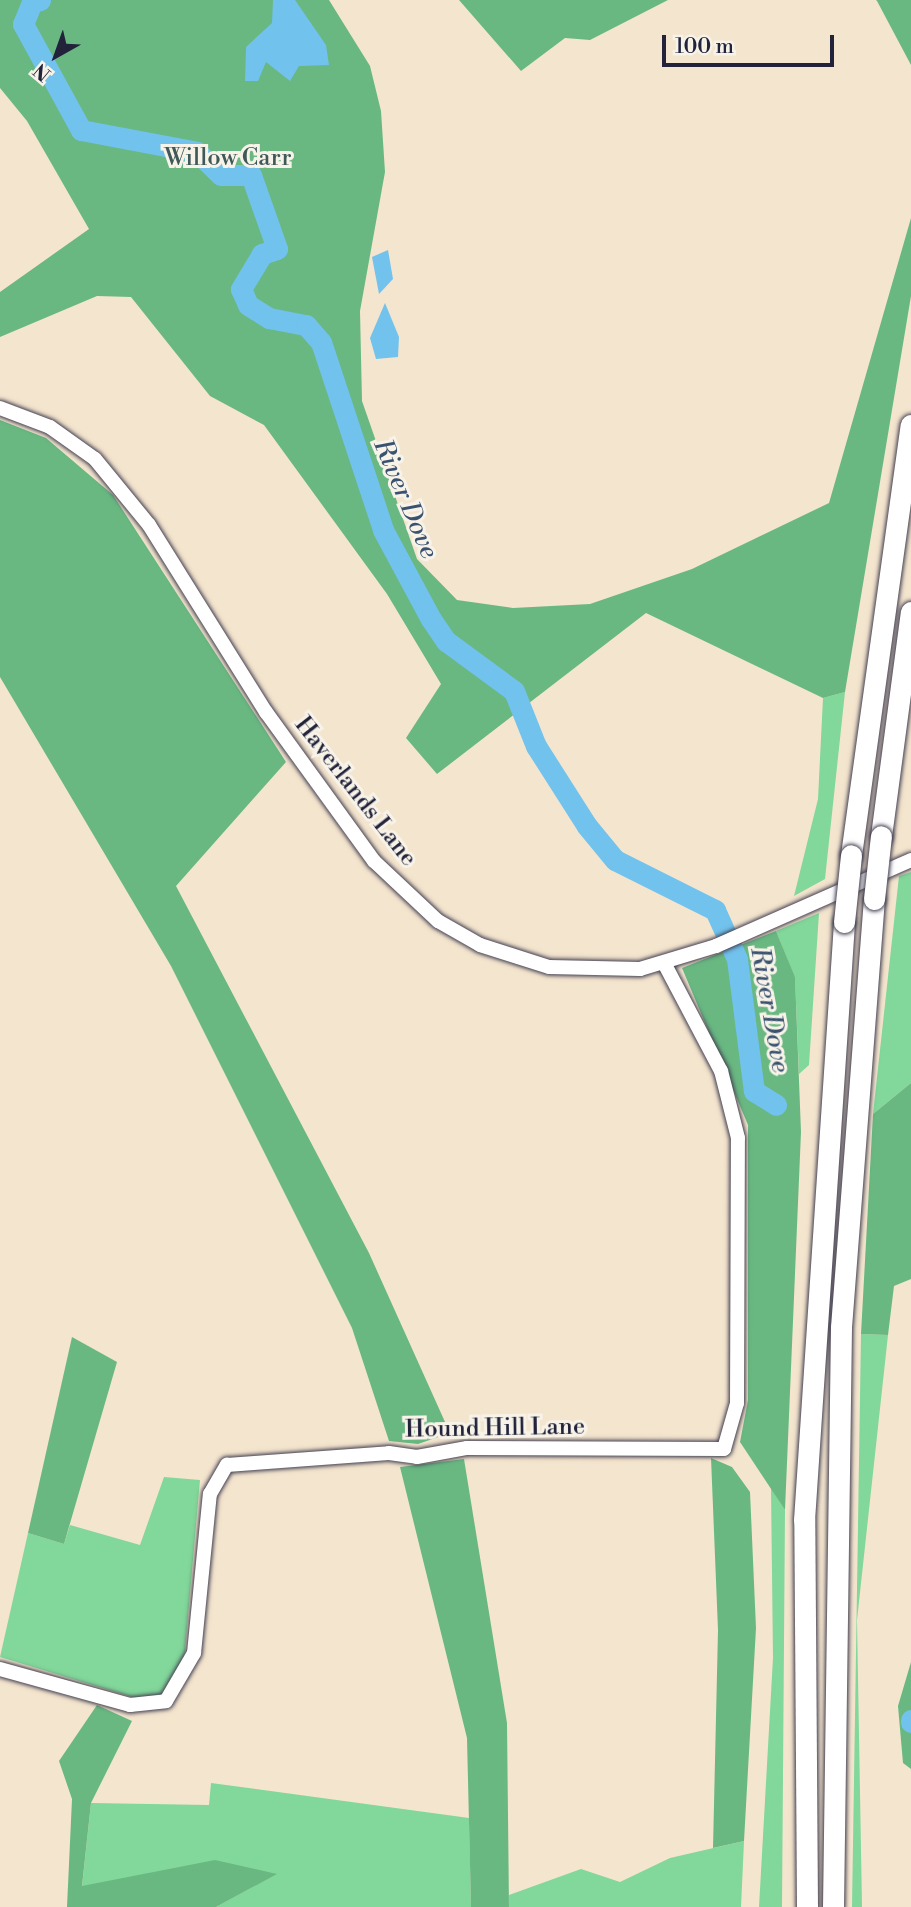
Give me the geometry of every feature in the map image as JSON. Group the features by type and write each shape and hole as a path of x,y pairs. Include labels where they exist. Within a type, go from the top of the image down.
{"highway":[{"path":"807,1907 804,1520 844,922 911,425"},
{"path":"833,1907 841,1327 874,899 911,612"}],"street":[{"name":"Haverlands Lane","path":"0,408 69,439 122,489 299,761 374,861 438,921 480,945 549,967 594,971 664,963 716,946 911,860"},
{"name":"Hound Hill Lane","path":"0,1669 130,1705 166,1701 194,1653 210,1494 227,1465 390,1453 417,1457 454,1450 717,1450 731,1438 741,1264 738,1138 721,1071 664,963"}],"green space":[{"name":"Willow Carr","path":"0,0 329,0 370,66 381,111 385,172 360,311 362,401 417,559 457,600 513,608 590,604 692,569 829,503 911,218 911,296 845,692 823,698 646,613 437,774 406,738 441,684 387,594 264,425 210,396 131,297 97,296 0,337 0,292 89,229 27,121 0,88"},
{"path":"459,0 668,0 590,40 565,38 521,71"},
{"path":"911,0 911,65 877,1"},
{"path":"0,420 46,438 113,495 286,762 176,886 369,1253 450,1433 418,1444 389,1441 352,1328 171,966 0,677"},
{"path":"845,692 825,879 794,896 818,799 823,698"},
{"path":"911,872 911,1083 873,1114 899,876"},
{"path":"819,913 809,1065 799,1074 795,978 776,931"},
{"path":"776,931 795,977 801,1132 785,1510 740,1442 748,1400 748,1125 682,968"},
{"path":"911,1083 911,1279 894,1286 888,1335 861,1334 873,1114"},
{"path":"861,1334 888,1335 857,1620 862,1907 852,1907"},
{"path":"72,1337 117,1362 64,1544 28,1533"},
{"path":"711,1458 732,1467 750,1492 756,1628 744,1841 713,1848 718,1630"},
{"path":"464,1459 507,1723 509,1907 471,1907 467,1738 400,1467"},
{"path":"164,1477 200,1480 184,1662 164,1693 145,1701 0,1657 28,1533 64,1544 70,1525 140,1545"},
{"path":"771,1488 785,1510 782,1907 759,1907 773,1658"},
{"path":"911,1662 911,1769 903,1763 898,1706"},
{"path":"97,1705 132,1721 91,1803 82,1886 215,1860 277,1874 216,1907 67,1907 72,1799 59,1761"},
{"path":"211,1783 469,1818 471,1907 216,1907 276,1874 82,1887 91,1803 209,1805"},
{"path":"744,1841 741,1907 509,1907 509,1895 581,1869 620,1882 670,1858"}],"water":[{"path":"273,0 295,0 326,45 329,65 299,66 290,81 266,62 258,81 245,81 246,47 272,23"},
{"path":"388,250 393,279 379,294 372,257"},
{"path":"385,303 399,337 398,357 376,359 370,338"}],"waterway":[{"name":"River Dove","path":"40,0 32,2 23,24 81,130 197,152 221,175 251,175 277,249 262,254 241,289 248,305 269,318 306,325 321,342 383,530 431,619 446,641 514,691 536,746 587,826 615,860 715,910 737,959 754,1091 776,1105"}]}
